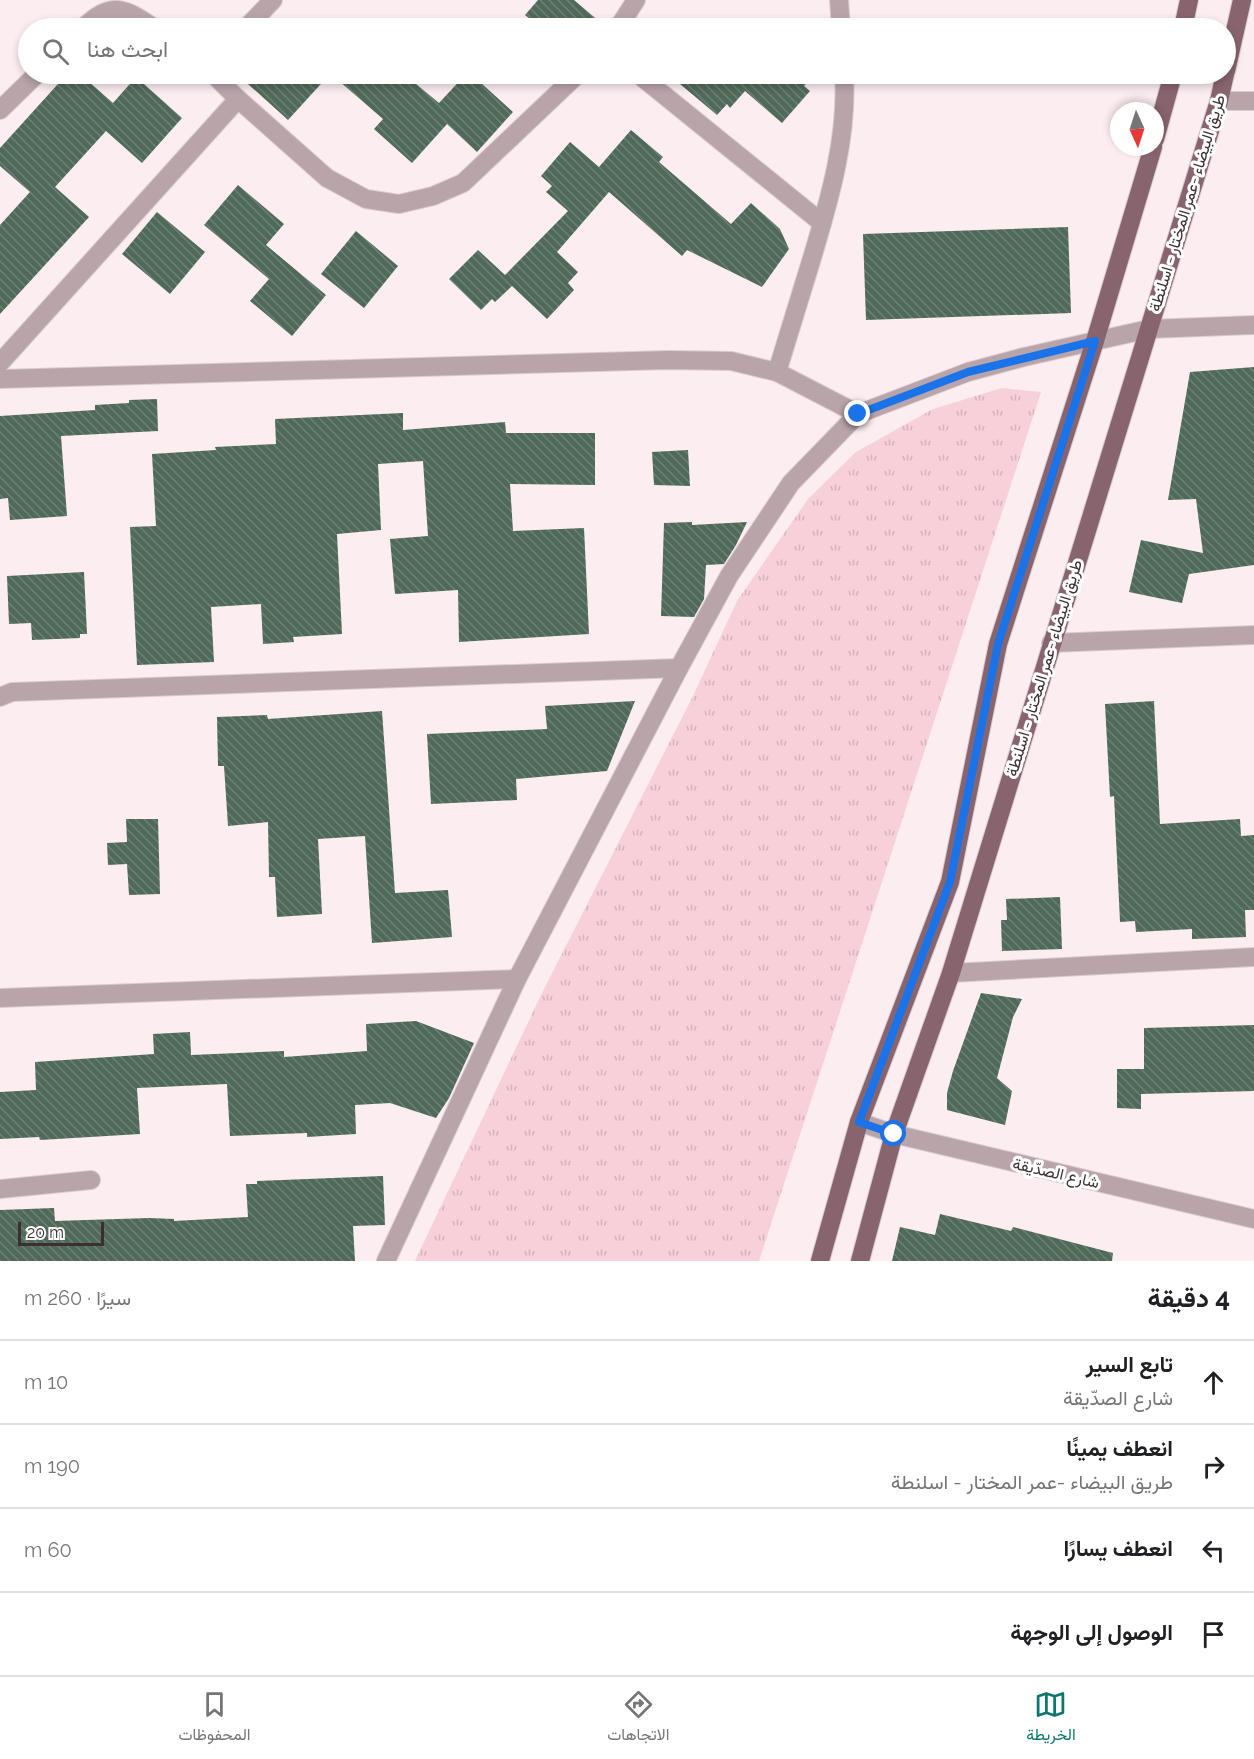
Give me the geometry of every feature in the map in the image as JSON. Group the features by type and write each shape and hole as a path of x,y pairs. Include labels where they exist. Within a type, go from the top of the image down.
{"main road":[{"path":"1185,18 1189,0"},
{"name":"طريق البيضاء -عمر المختار - اسلنطة","path":"1236,25 1242,0"},
{"path":"1164,107 1170,84"},
{"name":"طريق البيضاء -عمر المختار - اسلنطة","path":"860,1261 894,1134 951,973 1223,84"},
{"path":"820,1261 859,1122 950,882 998,644 1095,341 1150,156"}],"street":[{"path":"256,18 273,0"},
{"path":"624,18 636,0"},
{"path":"839,0 840,18"},
{"path":"93,18 116,9 139,18"},
{"path":"0,110 27,84"},
{"path":"223,84 327,178 366,199 399,204 433,196 463,183 567,84"},
{"path":"650,84 822,224"},
{"path":"777,372 822,224 838,157 846,100 845,84"},
{"path":"0,363 238,99"},
{"path":"1219,101 1254,101"},
{"path":"386,1261 517,979 729,576 791,483 858,414 968,372 1149,329 1254,325"},
{"path":"0,379 669,360 731,361 777,372 858,414"},
{"path":"1051,643 1254,635"},
{"path":"0,698 12,692 679,668"},
{"path":"951,973 1254,957"},
{"path":"0,998 517,979"},
{"name":"شارع الصدّيقة","path":"859,1122 894,1134 1254,1219"},
{"path":"0,1189 91,1180"}],"green space":[{"path":"1002,388 1041,392 759,1261 415,1261 543,991 693,696 737,601 808,499 856,452 933,409"}],"building":[{"path":"538,0 574,0 595,18 529,18 525,15"},
{"path":"58,84 91,84 113,103 130,84 144,84 182,118 142,163 106,131 55,187 89,217 0,314 0,225 30,192 0,166 0,148"},
{"path":"248,84 321,84 288,120"},
{"path":"343,84 416,84 439,103 457,84 482,84 513,112 477,152 447,124 412,163 374,129 383,119"},
{"path":"680,84 806,84 804,86 810,91 782,123 745,91 730,108 727,104 717,115"},
{"path":"631,130 663,157 659,162 731,224 751,203 780,229 789,249 762,287 687,250 682,256 609,192 557,252 578,272 568,283 574,290 547,319 512,286 495,302 492,299 481,310 449,279 478,250 505,275 568,211 546,192 552,186 541,176 570,142 599,167"},
{"path":"238,185 284,224 266,245 326,295 292,336 250,301 269,279 204,225"},
{"path":"157,212 205,252 170,294 122,254"},
{"path":"1068,227 1071,313 866,320 863,234"},
{"path":"356,231 398,266 364,308 321,274"},
{"path":"1254,367 1254,565 1189,574 1182,603 1129,592 1141,540 1203,553 1196,499 1168,500 1190,372"},
{"path":"157,399 158,431 61,436 67,516 10,520 8,498 0,499 0,416 95,410 95,405"},
{"path":"403,413 403,430 505,422 506,433 595,433 595,485 510,484 513,531 584,528 589,634 459,642 458,590 395,594 390,539 428,536 423,461 378,464 381,530 337,534 342,634 293,637 294,642 263,644 261,604 211,607 214,662 137,665 130,527 156,526 152,454 216,450 215,447 276,444 275,419"},
{"path":"688,450 690,486 654,485 652,452"},
{"path":"692,522 692,525 747,522 724,564 706,565 704,599 694,617 661,616 664,523"},
{"path":"84,572 87,634 80,634 80,638 32,640 31,623 9,624 7,576"},
{"path":"635,701 607,771 516,779 517,800 431,804 427,734 547,729 545,706"},
{"path":"1154,701 1160,824 1240,819 1241,836 1254,835 1254,910 1245,910 1246,937 1192,939 1192,929 1136,932 1135,921 1120,922 1114,796 1110,797 1105,704"},
{"path":"382,711 395,893 448,890 452,937 372,943 365,836 318,839 322,914 277,917 275,877 269,877 268,822 228,826 224,766 218,766 217,717 267,715 268,719"},
{"path":"126,819 158,819 160,894 129,895 127,864 108,865 107,843 127,842"},
{"path":"1060,897 1062,949 1002,951 1001,920 1007,920 1006,899"},
{"path":"981,993 1022,999 1013,1017 997,1078 1012,1091 1005,1125 947,1110 947,1093 953,1071"},
{"path":"416,1021 474,1043 449,1098 436,1118 390,1103 355,1105 356,1134 307,1137 307,1133 230,1136 227,1084 137,1088 140,1134 40,1140 39,1137 0,1139 0,1092 36,1090 35,1062 154,1054 153,1034 190,1032 191,1055 284,1051 284,1057 367,1051 366,1024"},
{"path":"1254,1025 1254,1091 1141,1094 1141,1109 1117,1108 1117,1069 1144,1069 1144,1028"},
{"path":"383,1176 385,1225 353,1226 355,1261 0,1261 0,1210 54,1208 55,1221 149,1218 174,1219 174,1221 248,1217 246,1184 257,1184 257,1181"},
{"path":"940,1214 1011,1231 1013,1227 1113,1253 1112,1261 892,1261 900,1227 935,1235"}],"route":[{"path":"858,414 968,372 1095,341 998,644 950,882 859,1122 894,1134"}]}
